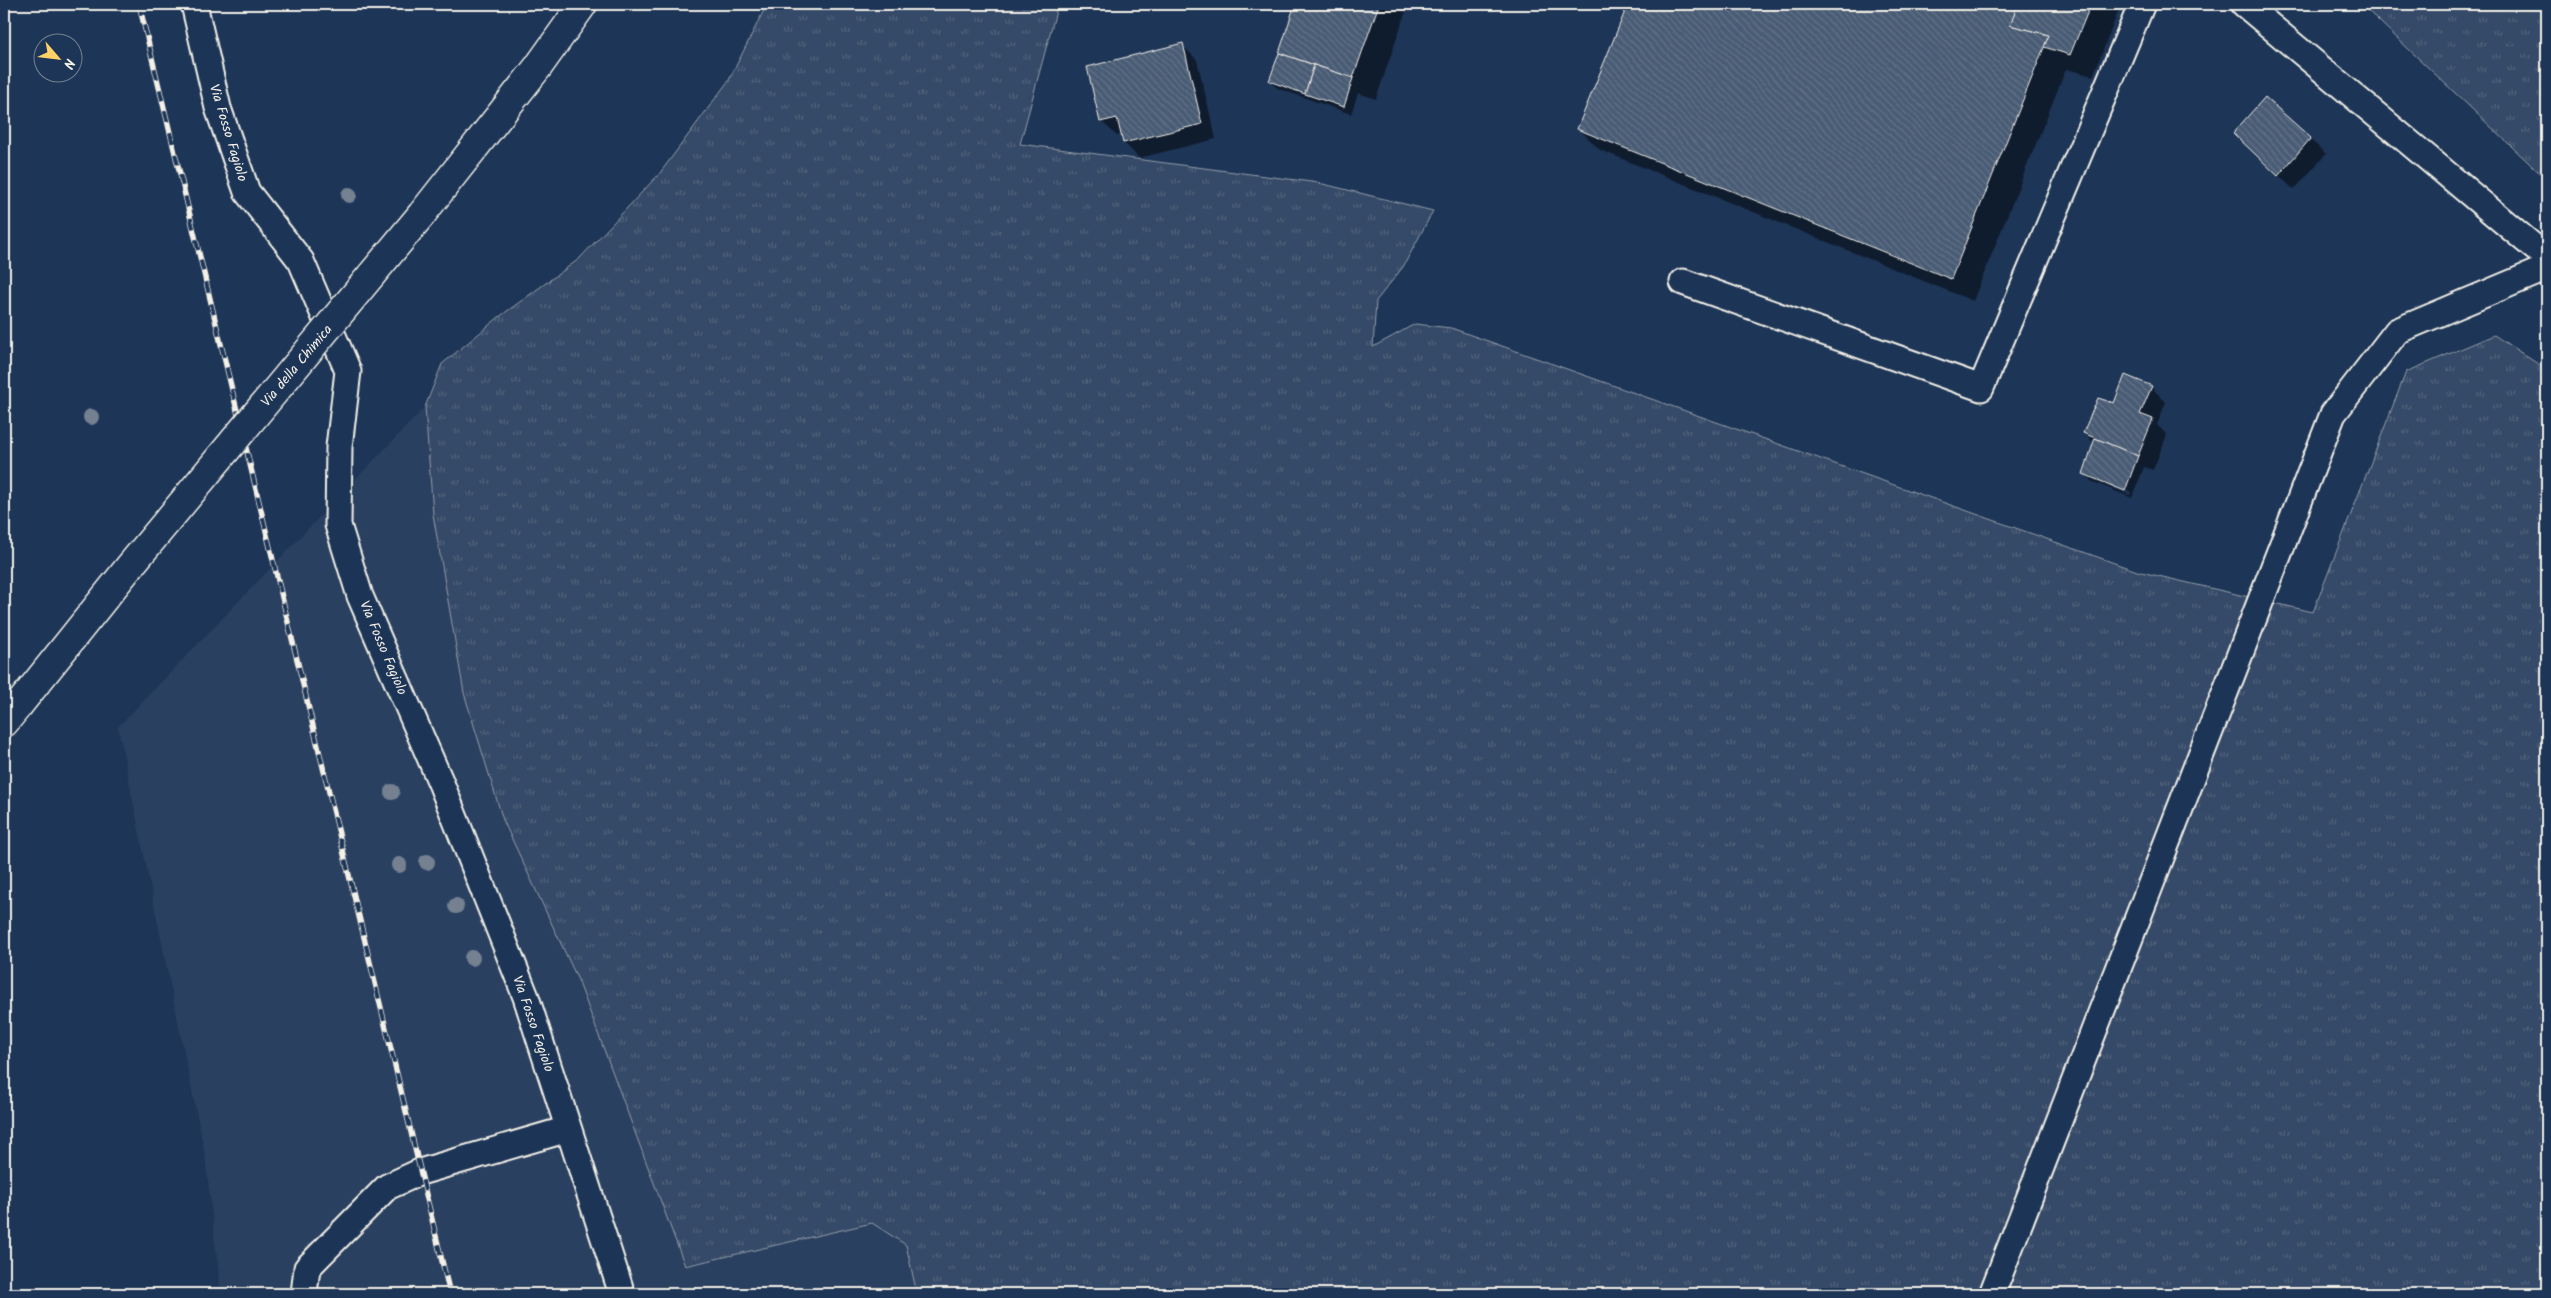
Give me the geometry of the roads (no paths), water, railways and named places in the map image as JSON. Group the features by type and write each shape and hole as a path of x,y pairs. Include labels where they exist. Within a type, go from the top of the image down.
{"main road":[{"name":"Via della Chimica","path":"11,714 130,566 422,214 538,68 583,4"}],"lane":[{"name":"Via Fosso Fagiolo","path":"194,4 218,108 247,192 301,261 348,371 338,447 338,525 360,596 441,783 526,997 622,1294"},
{"path":"1683,282 1981,388 2142,4"},
{"path":"2244,4 2547,258"},
{"path":"1992,1294 2333,414 2396,331 2547,268"},
{"path":"304,1294 307,1268 388,1187 420,1172 568,1129"}],"railway":[{"path":"139,4 450,1294"}]}
